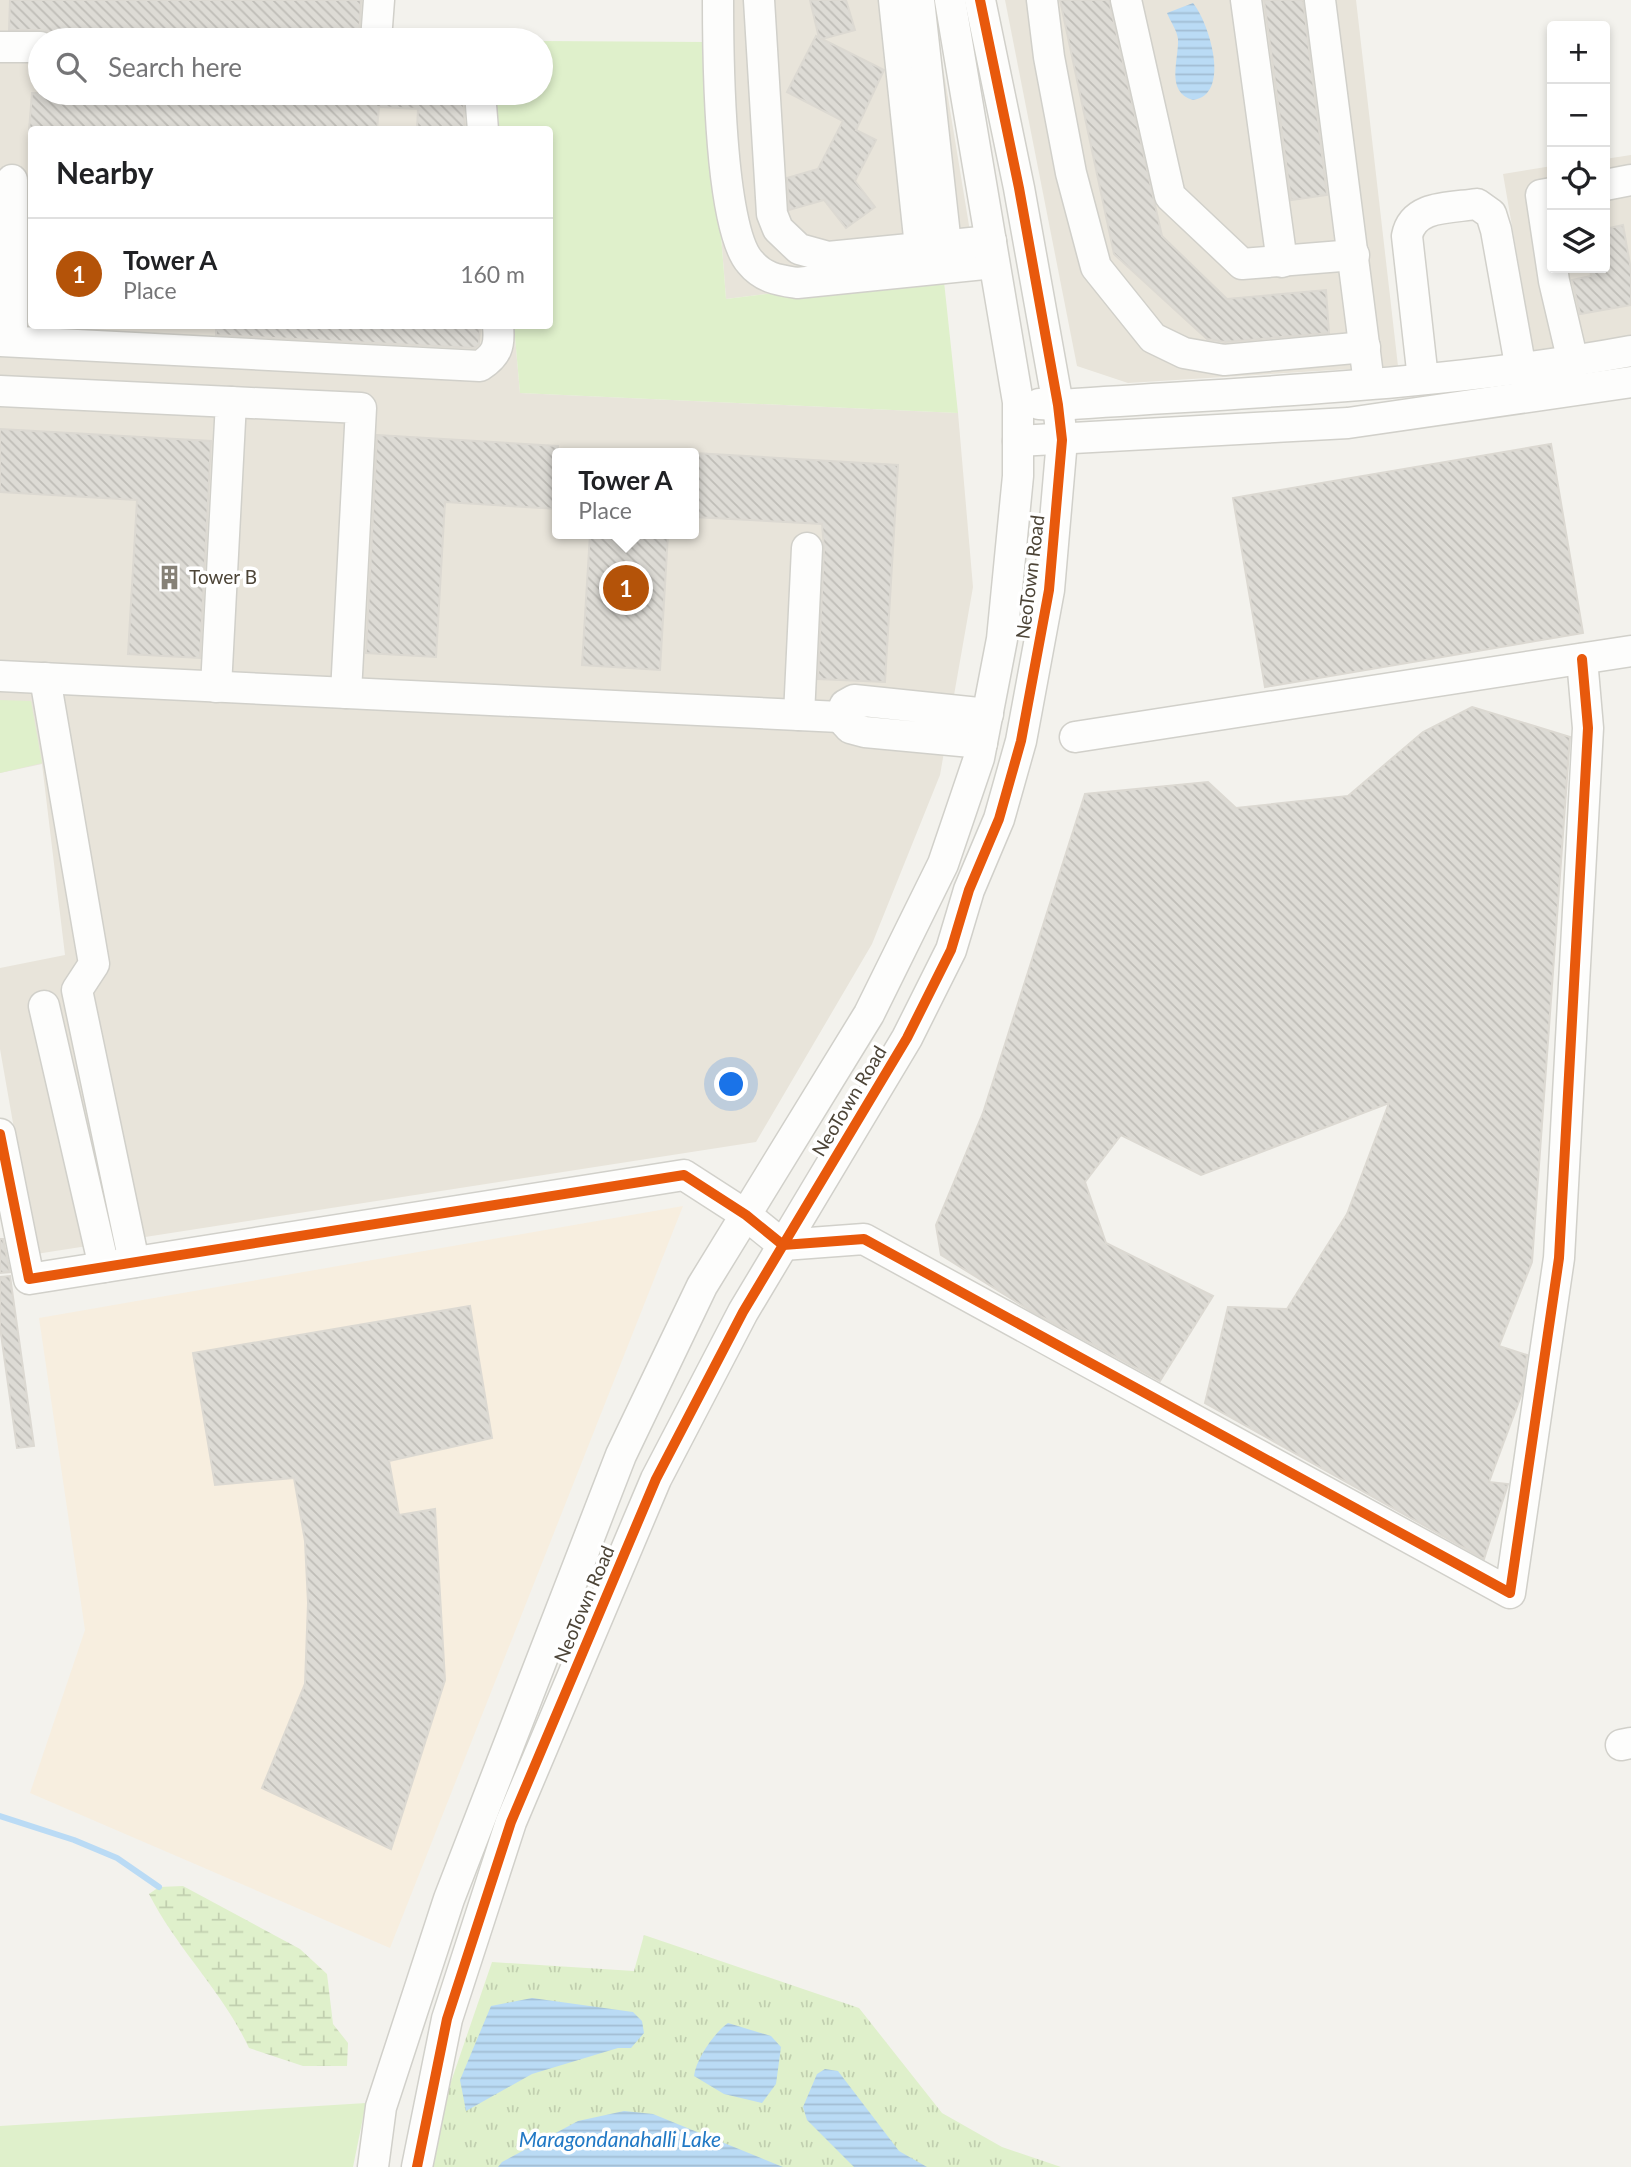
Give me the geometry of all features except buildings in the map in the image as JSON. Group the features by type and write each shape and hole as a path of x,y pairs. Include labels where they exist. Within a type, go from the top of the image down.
{"street":[{"path":"377,28 379,0"},
{"path":"718,0 718,83 733,228 748,261 769,278 797,283 993,252"},
{"path":"759,0 772,214 778,229 799,249 828,257 933,246 993,252"},
{"path":"894,0 933,246"},
{"path":"919,0 933,246"},
{"name":"NeoTown Road","path":"373,2167 382,2107 449,1899 621,1455 702,1286 869,1014 943,864 982,743 1002,639 1018,476 1018,402 950,0"},
{"name":"NeoTown Road","path":"418,2167 447,2019 511,1822 656,1479 743,1312 907,1038 951,950 969,890 999,819 1021,741 1049,590 1062,440 1019,188 979,0"},
{"path":"1042,0 1049,57 1071,173 1096,267 1153,338 1184,353 1224,360 1367,363 1423,379 1521,370 1631,351"},
{"path":"1126,0 1170,196 1242,264 1354,255"},
{"path":"1246,0 1282,262"},
{"path":"1320,0 1367,363"},
{"path":"0,47 28,47"},
{"path":"481,105 483,126"},
{"path":"14,178 6,341 480,366 494,358 499,343 498,329"},
{"path":"1610,184 1631,180"},
{"path":"1547,194 1541,195 1554,281 1573,362"},
{"path":"1423,379 1407,236 1410,222 1421,213 1477,204 1492,214 1521,370"},
{"path":"1018,402 1058,405 1367,363"},
{"path":"1018,441 1348,423 1631,382"},
{"path":"0,391 361,408 346,693"},
{"path":"216,687 231,402"},
{"path":"799,715 807,548"},
{"path":"1075,737 1631,651"},
{"path":"0,1135 29,1279 684,1175 746,1214 783,1245 864,1239 1510,1593 1559,1258 1588,728 1582,659"},
{"path":"0,676 840,717 850,728 865,732 982,743"},
{"path":"45,678 94,964 77,990 134,1262"},
{"path":"840,717 845,705 854,700 988,713"},
{"path":"44,1006 104,1267"}],"shaded area":[{"path":"0,0 394,0 392,28 28,28 28,105 495,105 497,126 28,126 28,329 514,329 520,393 958,413 973,587 940,775 872,944 756,1142 36,1254 0,1049 0,968 65,955 42,764 0,773"},
{"path":"703,0 932,0 976,268 726,299"},
{"path":"1005,0 1356,0 1398,366 1128,383 1077,366"},
{"path":"1631,155 1631,336 1534,353 1503,174 1547,167 1547,273 1610,273 1610,158"},
{"path":"683,1206 390,1948 30,1793 85,1630 39,1318"}],"green space":[{"path":"553,41 706,42 726,299 943,272 958,413 520,393 514,329 553,329 553,126 497,126 495,105 553,105"},
{"path":"0,700 31,701 42,763 0,773"},
{"path":"183,1886 300,1949 327,1974 333,2024 348,2043 347,2066 303,2066 249,2048 226,2008 149,1894 159,1887"},
{"path":"644,1935 859,2008 942,2113 1002,2147 1061,2167 432,2167 439,2117 492,1962 634,1971"},
{"path":"366,2103 353,2167 0,2167 0,2126"}],"water":[{"path":"1193,3 1210,41 1214,72 1212,85 1205,95 1193,100 1184,96 1176,83 1178,39 1167,13"},
{"path":"532,1998 633,2012 642,2021 644,2033 631,2048 618,2048 532,2074 466,2111 460,2080 491,2006"},
{"path":"728,2023 771,2036 781,2047 776,2084 762,2103 724,2094 694,2076 706,2047"},
{"path":"825,2069 838,2071 899,2151 927,2167 854,2167 807,2120 803,2107 817,2074"},
{"name":"Maragondanahalli Lake","path":"624,2111 653,2114 783,2167 498,2167 502,2162 578,2121"}],"waterway":[{"path":"0,1816 74,1840 117,1858 159,1887"}],"cycle path":[{"path":"417,2167 447,2019 511,1822 656,1479 743,1312 907,1038 951,950 969,890 999,819 1021,741 1049,590 1062,440 1019,188 980,0"},
{"path":"0,1134 29,1279 684,1175 746,1215 783,1245 864,1239 1510,1593 1559,1258 1588,728 1582,659"}],"place":[{"name":"Tower B","path":"169,577"},
{"name":"Tower A","path":"626,588"}]}
